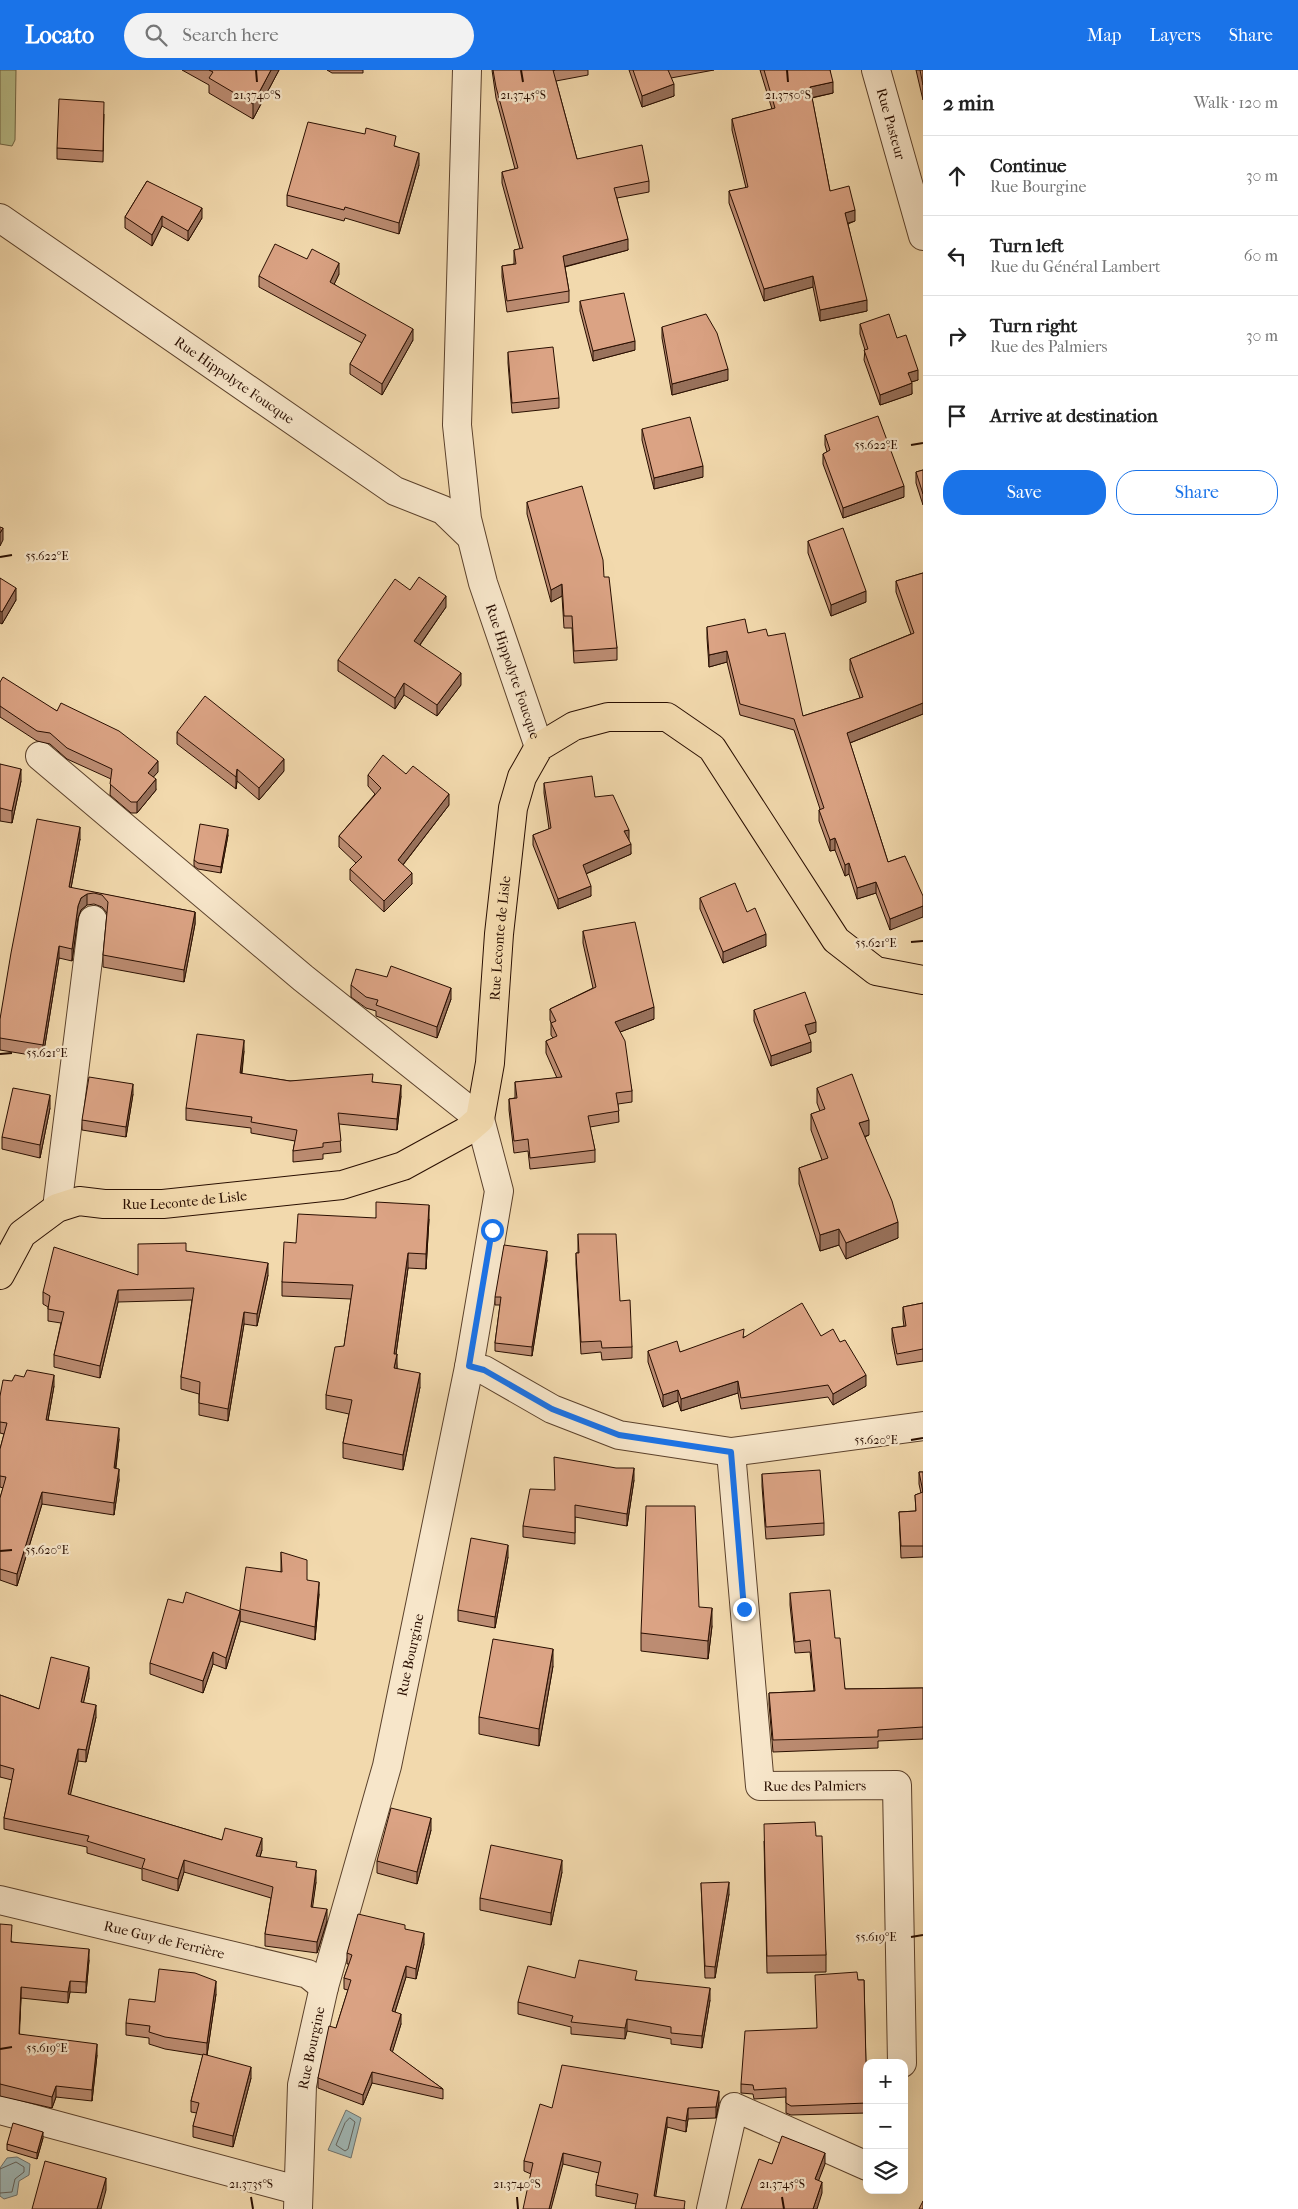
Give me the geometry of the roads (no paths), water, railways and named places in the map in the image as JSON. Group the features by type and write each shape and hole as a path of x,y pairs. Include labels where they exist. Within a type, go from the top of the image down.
{"main road":[{"name":"Rue Leconte de Lisle","path":"0,1275 22,1234 57,1208 79,1202 163,1204 342,1185 403,1166 465,1132 480,1118 490,1064 499,934 512,808 522,777 539,747 574,726 608,717 666,717 712,748 836,940 876,971 923,980"}],"street":[{"name":"Rue Hippolyte Foucque","path":"467,70 457,425 466,519 483,584 539,747"},
{"name":"Rue Pasteur","path":"876,70 923,236"},
{"name":"Rue Hippolyte Foucque","path":"0,218 395,491 443,510 471,537"},
{"path":"40,756 303,978 480,1118"},
{"path":"57,1208 92,920"},
{"name":"Rue Bourgine","path":"0,2110 298,2199 302,2085 324,1987 387,1766 469,1366 499,1191 480,1118"},
{"path":"469,1366 484,1370 552,1409 619,1435 731,1452 923,1426"},
{"name":"Rue des Palmiers","path":"731,1452 760,1786 898,1785 902,2059"},
{"name":"Rue Guy de Ferrière","path":"0,1900 308,1974 324,1987"},
{"path":"711,2209 734,2107 863,2164"}],"water":[{"path":"346,2110 361,2118 351,2158 328,2150"},
{"path":"17,2157 30,2164 29,2175 19,2181 17,2195 4,2199 0,2196 0,2168 7,2158"}]}
